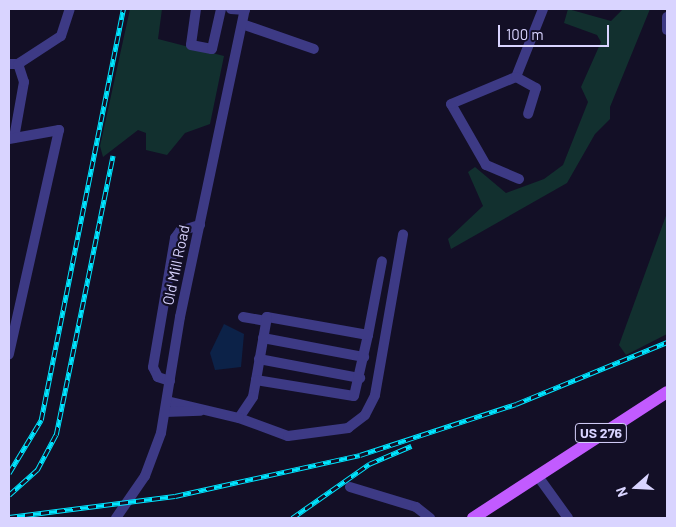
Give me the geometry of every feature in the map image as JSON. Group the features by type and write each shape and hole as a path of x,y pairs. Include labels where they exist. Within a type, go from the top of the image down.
{"main road":[{"name":"US 276","path":"473,518 667,392"}],"street":[{"path":"9,354 59,130 11,139 24,82 13,64 61,36 70,9"},
{"path":"196,9 191,45 212,49 221,9"},
{"path":"231,9 245,9"},
{"name":"Old Mill Road","path":"116,518 153,458 165,412 200,225 245,9"},
{"path":"519,179 486,165 451,104 516,77 542,9"},
{"path":"667,17 667,30"},
{"path":"242,24 314,49"},
{"path":"516,77 536,88 528,114"},
{"path":"170,381 158,377 153,367 175,238 180,230 200,225"},
{"path":"167,401 194,405 200,411 239,418 288,436 348,428 365,415 375,395 403,234"},
{"path":"256,380 350,397 358,393 382,261"},
{"path":"239,418 250,405 267,316 368,335"},
{"path":"243,317 266,321"},
{"path":"263,338 364,357"},
{"path":"259,359 360,378"},
{"path":"165,412 192,415 200,411"},
{"path":"537,475 568,518"},
{"path":"350,487 416,507 430,518"}],"green space":[{"path":"130,9 162,9 158,39 224,56 210,124 185,133 167,155 146,150 146,133 138,130 103,157 100,146"},
{"path":"568,9 611,21 623,9 650,9 610,107 610,119 595,134 567,183 451,249 448,239 483,206 468,172 475,167 506,193 544,179 563,165 588,102 581,87 601,42 597,35 564,23"},
{"path":"667,213 667,334 626,355 619,345"}],"water":[{"path":"224,324 244,334 241,367 215,370 210,353"}],"railway":[{"path":"9,473 41,420 123,9"},
{"path":"9,495 37,470 56,435 113,156"},
{"path":"9,517 175,496 360,455 516,404 667,342"},
{"path":"292,518 369,464 411,446"}]}
